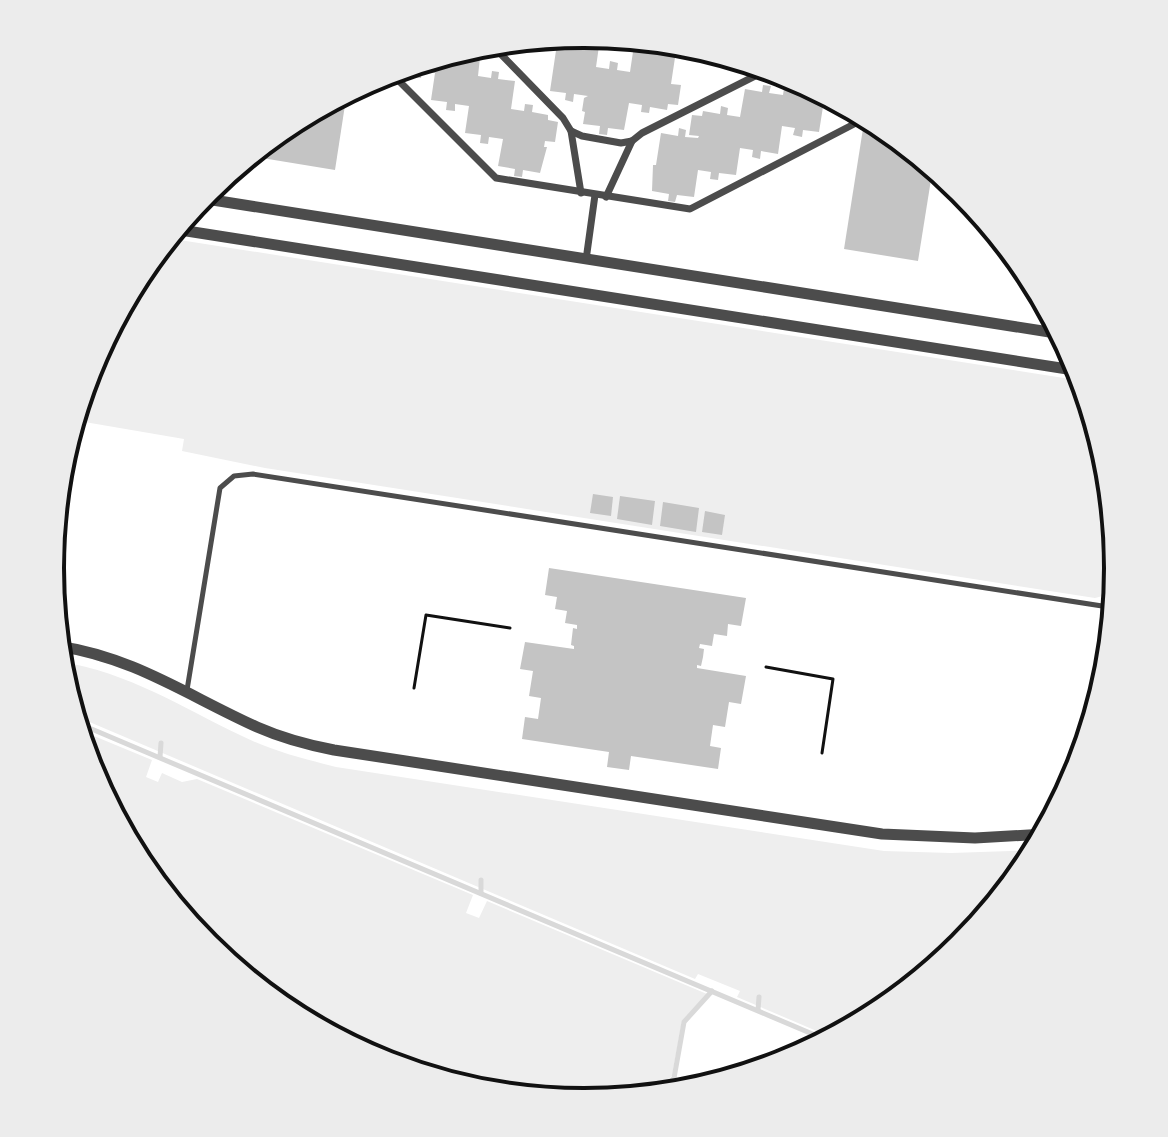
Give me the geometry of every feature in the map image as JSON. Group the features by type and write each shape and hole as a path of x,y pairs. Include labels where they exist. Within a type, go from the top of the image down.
{"street":[{"path":"501,55 563,118 571,131 581,193"},
{"path":"606,197 632,141 642,133 753,77"},
{"path":"400,82 496,178 690,209 854,124"},
{"path":"571,131 621,143 632,141"},
{"path":"586,260 595,195"},
{"path":"216,200 1048,332"},
{"path":"188,231 1065,369"},
{"path":"70,648 124,663 187,690 258,727 305,744 347,753 882,834 975,838 1031,835"}],"lane":[{"path":"187,690 220,488 234,476 253,474 1103,606"}],"path":[{"path":"414,688 426,615 510,628"},
{"path":"766,667 833,679 822,753"}],"shaded area":[{"path":"181,240 1069,379 1087,434 1100,501 1103,595 1095,598 265,468 182,451 184,439 85,422 117,338 151,279"},
{"path":"73,664 132,682 253,741 336,767 884,851 1022,851 975,912 927,960 873,1001 829,1027 824,1026 819,1032 737,997 740,991 698,974 695,979 86,721"},
{"path":"91,735 152,760 146,777 158,782 162,773 182,782 197,779 473,895 466,913 479,918 487,901 707,994 682,1021 672,1076 663,1083 618,1088 553,1088 461,1074 417,1061 324,1019 267,981 216,937 151,858 117,799"}],"building":[{"path":"599,48 596,67 609,69 610,61 618,63 617,70 630,72 633,50 675,56 671,84 681,85 678,105 668,104 667,110 650,107 649,113 641,112 642,105 629,103 624,130 608,128 607,135 599,134 600,126 583,124 584,98 588,96 574,94 573,102 565,100 566,93 550,91 556,49"},
{"path":"480,59 478,76 491,78 492,71 499,72 498,79 515,81 511,109 524,111 525,104 533,105 532,112 548,115 548,120 558,122 555,142 545,141 544,147 547,147 540,173 523,170 522,177 514,176 515,169 498,166 503,139 489,137 488,144 480,143 481,135 465,133 469,106 455,104 455,111 446,110 447,102 431,100 435,73 429,72"},
{"path":"763,85 771,86 769,93 783,95 784,88 823,107 819,132 803,130 802,137 793,135 795,128 782,126 778,154 761,151 760,159 752,157 753,150 740,148 736,175 719,173 718,180 710,179 711,172 698,170 694,197 677,195 675,202 668,201 669,194 652,191 653,165 656,165 661,133 678,136 679,128 686,130 685,137 698,138 689,135 692,115 702,116 703,111 720,114 721,106 728,108 727,115 740,117 745,89 762,92"},
{"path":"345,107 335,170 264,158"},
{"path":"863,130 931,181 918,261 844,249"},
{"path":"593,494 613,497 611,516 590,513"},
{"path":"620,496 655,501 652,525 617,519"},
{"path":"663,502 699,508 696,532 660,526"},
{"path":"705,511 725,515 722,535 702,532"},
{"path":"549,568 746,598 741,626 728,624 727,636 714,634 712,646 700,644 699,648 704,649 701,666 697,665 697,668 746,676 741,704 729,702 725,727 713,725 710,746 721,748 718,769 631,756 629,770 607,767 609,752 522,739 525,717 538,719 541,698 529,696 533,671 520,669 525,642 574,649 571,645 573,628 577,629 577,625 565,623 567,611 555,609 557,597 545,595"}],"waterway":[{"path":"88,728 814,1035"},
{"path":"160,757 161,743"},
{"path":"481,880 481,893"},
{"path":"670,1082 674,1078 684,1022 712,991"},
{"path":"758,1010 759,997"}]}
